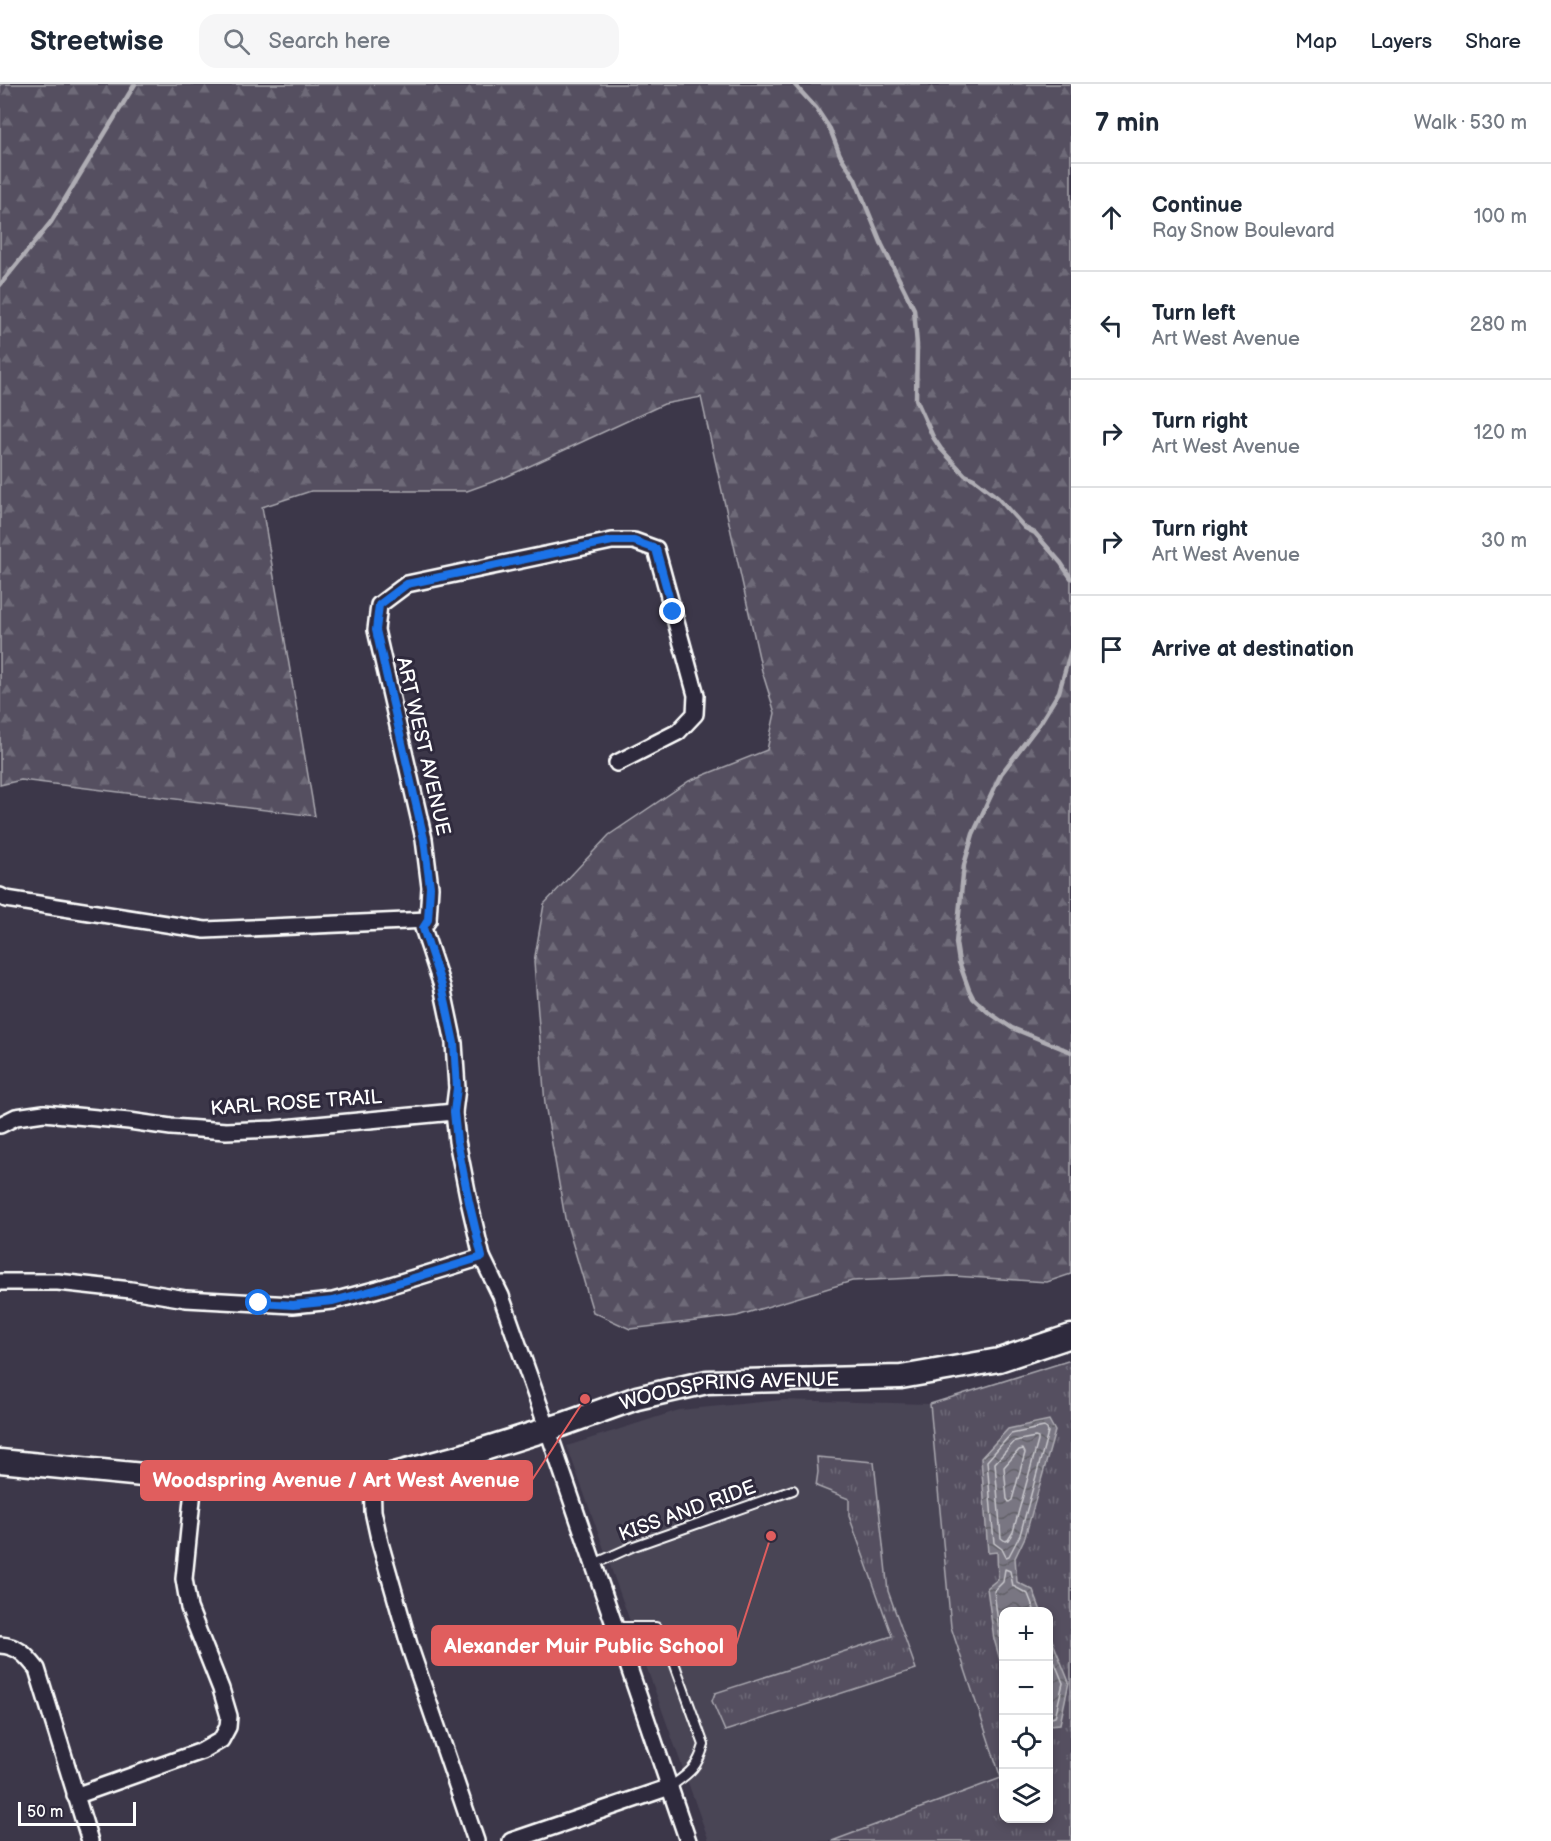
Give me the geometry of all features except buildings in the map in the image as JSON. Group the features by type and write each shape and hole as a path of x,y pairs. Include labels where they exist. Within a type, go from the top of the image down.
{"street":[{"name":"ART WEST AVENUE","path":"617,763 678,732 695,714 696,695 656,549 634,541 612,541 407,584 379,605 376,630 424,839 430,887 428,920 423,928 442,986 454,1043 457,1088 454,1112 457,1141 482,1257 501,1296 548,1429 688,1841"},
{"path":"0,896 6,899 205,930 428,920"},
{"name":"KARL ROSE TRAIL","path":"0,1125 16,1117 44,1113 171,1127 274,1129 454,1112"},
{"path":"0,1282 58,1282 186,1299 293,1305 333,1301 482,1257"},
{"name":"WOODSPRING AVENUE","path":"0,1461 194,1480 330,1485 372,1480 465,1455 637,1398 707,1382 901,1377 999,1360 1071,1336"},
{"path":"75,1796 202,1751 221,1740 228,1727 229,1716 221,1689 189,1608 184,1580 194,1480"},
{"path":"372,1480 373,1512 380,1543 410,1648 476,1841"},
{"path":"0,1645 11,1646 25,1653 37,1669 90,1841"},
{"path":"511,1841 670,1787"}],"lane":[{"name":"KISS AND RIDE","path":"594,1564 634,1546 793,1490"},
{"path":"616,1627 656,1628 668,1646 704,1745 699,1762 670,1787"}],"shaded area":[{"path":"782,1400 930,1404 951,1627 999,1772 999,1779 832,1841 709,1841 567,1446 679,1410"}],"green space":[{"path":"0,84 1071,84 1071,1274 1047,1282 953,1276 852,1281 737,1316 630,1329 593,1312 565,1218 545,1104 534,962 544,904 609,835 689,781 767,750 775,713 762,671 701,397 664,404 506,477 467,491 311,491 262,507 315,816 21,780 0,785"},
{"path":"1071,1360 1071,1841 832,1841 999,1779 999,1823 1053,1823 1053,1607 999,1607 999,1772 951,1627 930,1404"},
{"path":"817,1457 874,1462 888,1591 916,1669 725,1731 712,1701 715,1693 892,1636 849,1516 849,1499 816,1486"}],"water":[{"path":"1049,1420 1055,1431 1025,1537 1015,1558 1017,1582 1033,1590 1039,1607 999,1607 999,1656 994,1639 987,1588 998,1579 997,1552 988,1553 981,1458 1008,1429"},
{"path":"1053,1642 1069,1682 1060,1724 1053,1725"}],"waterway":[{"path":"0,285 51,222 135,84"},
{"path":"794,84 816,108 830,129 840,155 855,179 882,245 914,309 917,345 916,399 933,437 965,475 974,479 998,498 1025,528 1035,533 1071,578"},
{"path":"1071,650 1059,692 1040,723 1001,774 973,834 964,865 956,943 959,962 973,998 988,1012 1012,1028 1071,1052"}],"place":[{"name":"Woodspring Avenue / Art West Avenue","path":"585,1399"},
{"name":"Alexander Muir Public School","path":"771,1536"}],"route":[{"path":"259,1303 293,1305 333,1301 482,1257 457,1141 454,1112 457,1088 454,1043 442,986 423,928 428,920 430,887 424,839 376,630 379,605 407,584 612,541 634,541 656,549 673,612"}]}
